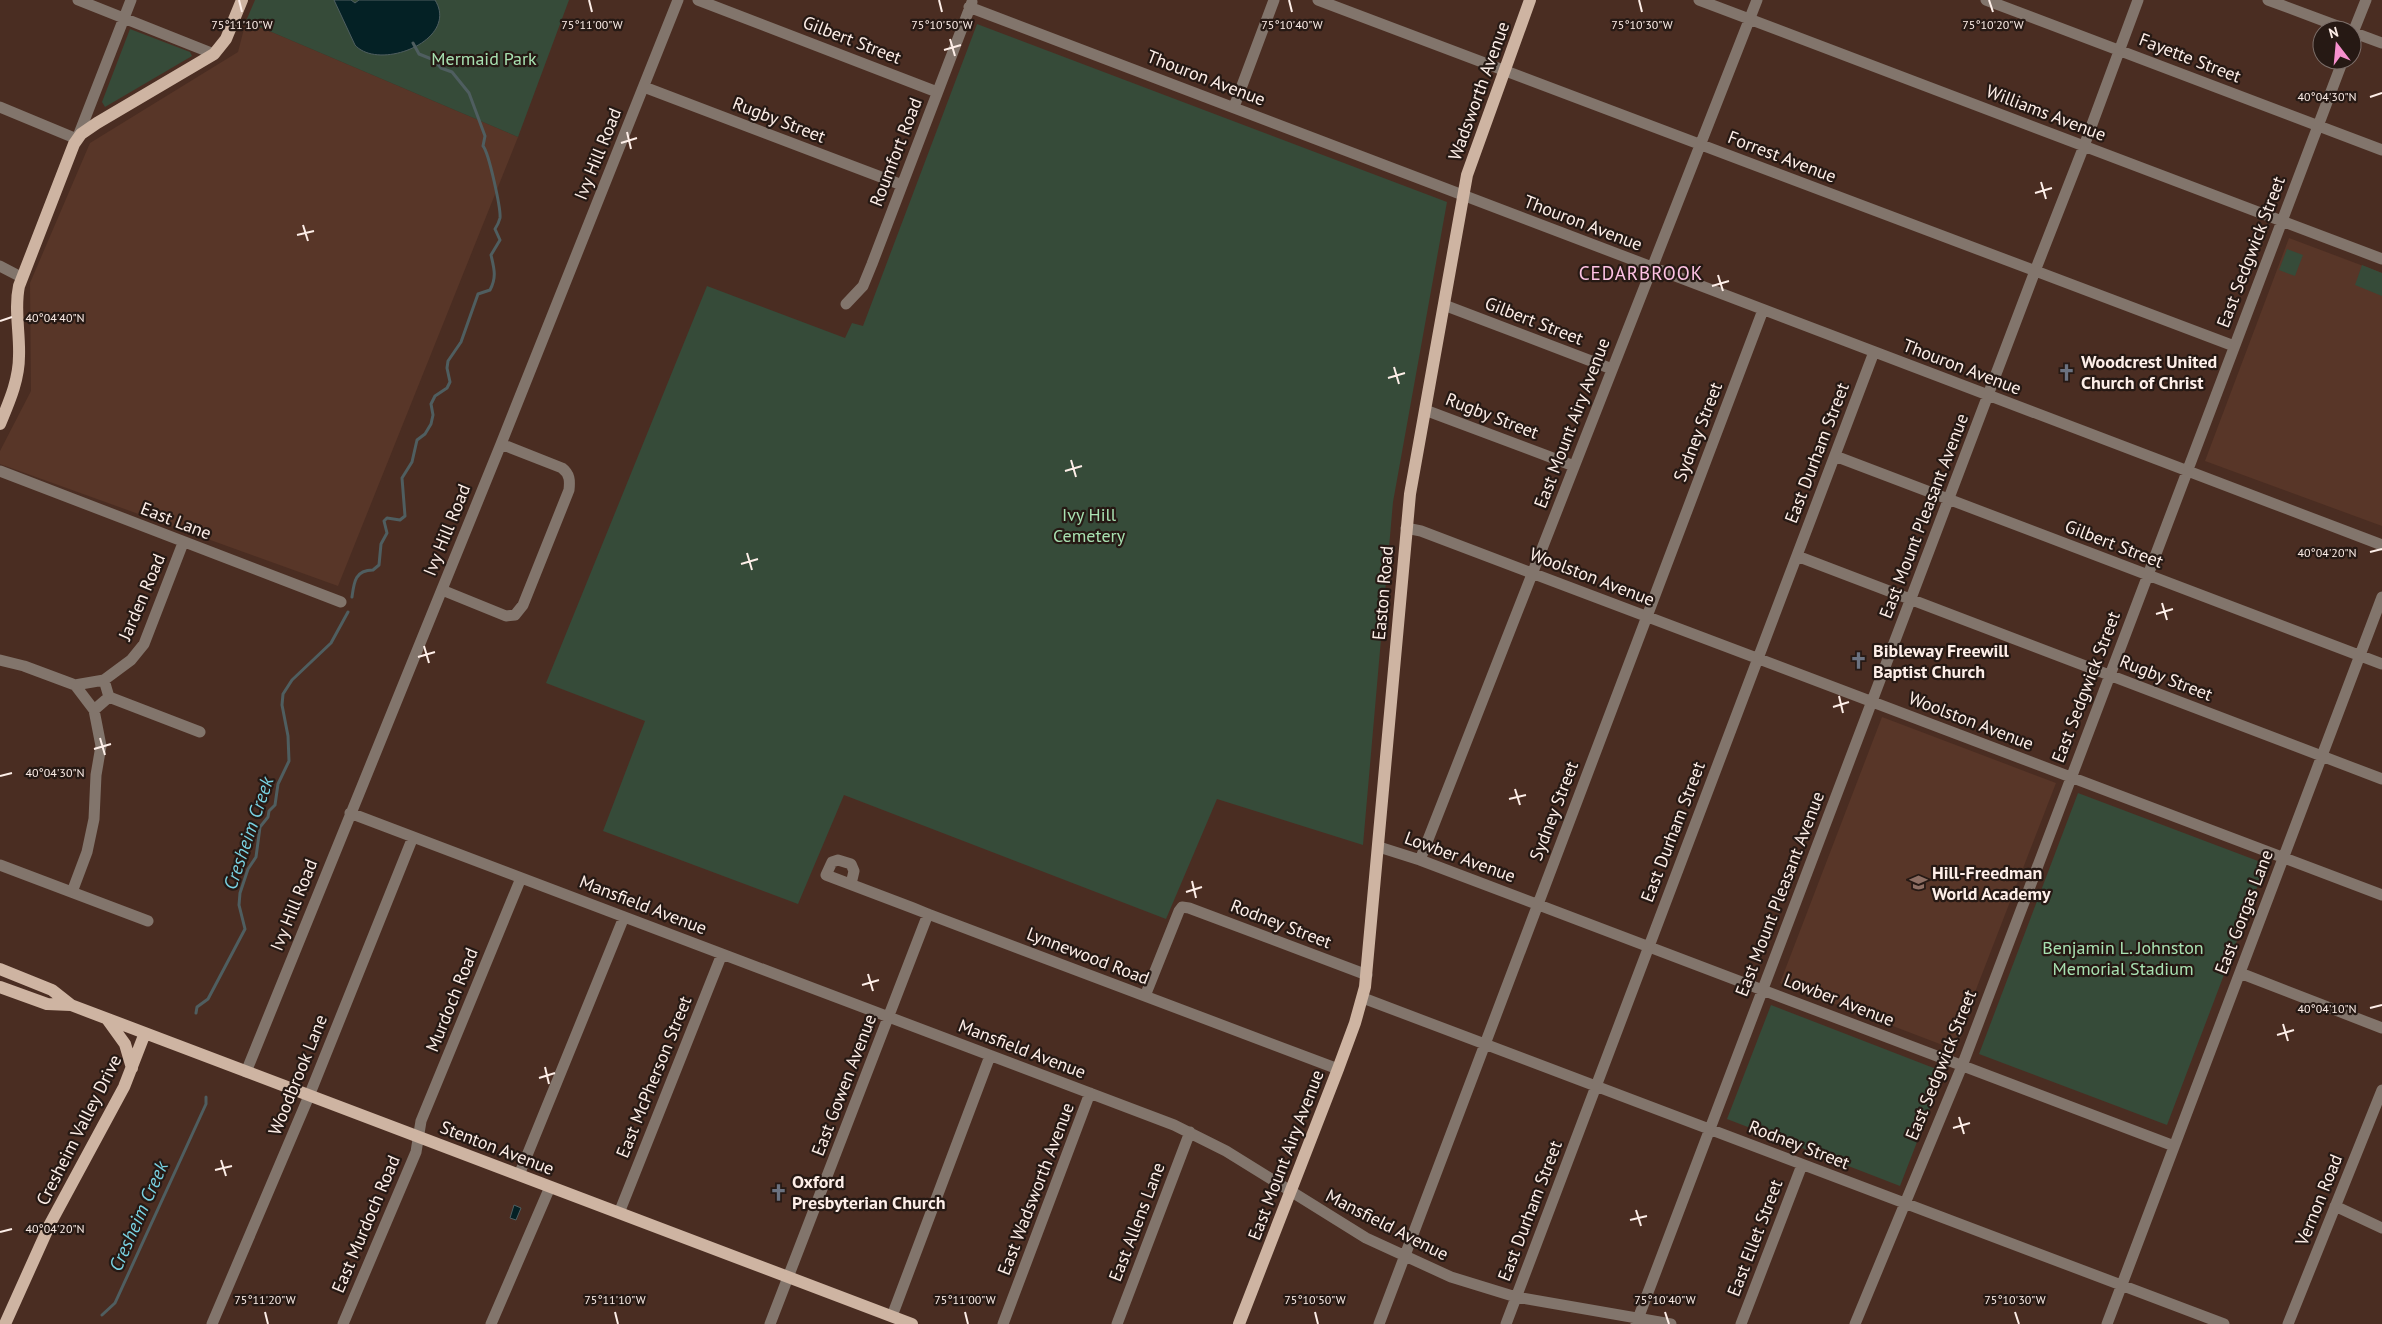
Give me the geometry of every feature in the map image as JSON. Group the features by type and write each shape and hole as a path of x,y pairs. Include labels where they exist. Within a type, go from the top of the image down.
{"main road":[{"path":"0,424 15,384 19,365 17,300 21,277 71,150 77,140 97,123 214,54 226,39 242,0"},
{"name":"Wadsworth Avenue","path":"1463,195 1471,162 1530,0"},
{"name":"Easton Road","path":"1363,998 1367,975 1379,847 1406,528 1463,195"},
{"name":"Stenton Avenue","path":"0,969 52,990 70,1005"},
{"name":"Stenton Avenue","path":"0,987 47,1004 70,1005 912,1324"},
{"name":"East Mount Airy Avenue","path":"1239,1324 1338,1069 1363,998"},
{"path":"107,1019 125,1044 132,1068"},
{"name":"Cresheim Valley Drive","path":"5,1324 46,1232 105,1126 132,1068 145,1033"}],"street":[{"path":"78,0 214,54"},
{"path":"0,107 77,140 131,0"},
{"name":"Ivy Hill Road","path":"246,1072 501,444 678,0"},
{"name":"Gilbert Street","path":"698,0 937,92"},
{"path":"1234,107 1274,0"},
{"name":"Forrest Avenue","path":"1318,0 2234,346"},
{"name":"Williams Avenue","path":"1698,0 2382,259"},
{"name":"East Mount Airy Avenue","path":"1420,860 1757,0"},
{"name":"Fayette Street","path":"1986,0 2382,150"},
{"name":"East Mount Pleasant Avenue","path":"1636,1321 2138,0"},
{"path":"2268,0 2320,20"},
{"path":"2357,20 2366,0"},
{"name":"Roumfort Road","path":"846,304 863,286 971,4"},
{"name":"Thouron Avenue","path":"971,4 1652,268 2382,545"},
{"path":"2362,36 2382,43"},
{"name":"East Sedgwick Street","path":"1856,1324 1904,1203 1962,1066 2146,575 2339,70"},
{"name":"Rugby Street","path":"644,87 902,185"},
{"path":"0,266 21,277"},
{"name":"Gilbert Street","path":"1444,305 1612,369"},
{"name":"Sydney Street","path":"1379,1324 1403,1256 1764,310"},
{"name":"East Durham Street","path":"1506,1324 1874,352"},
{"name":"Rugby Street","path":"1425,410 1574,466"},
{"path":"442,590 506,616 515,615 523,605 569,490 570,481 568,474 562,468 501,444"},
{"name":"Gilbert Street","path":"1835,456 2382,664"},
{"name":"East Lane","path":"0,471 183,543 341,602"},
{"name":"Woolston Avenue","path":"1406,528 1421,531 2382,895"},
{"name":"Jarden Road","path":"104,680 131,660 144,644 183,543"},
{"name":"Rugby Street","path":"1796,556 2382,779"},
{"name":"East Gorgas Lane","path":"2108,1324 2121,1285 2382,597"},
{"path":"0,660 24,666 75,685 104,680 109,697"},
{"path":"72,892 87,852 94,818 96,775 101,746 94,710 75,685"},
{"path":"94,710 109,697"},
{"path":"109,697 200,732"},
{"name":"Mansfield Avenue","path":"350,813 1190,1132 1232,1155 1351,1230 1451,1277 1516,1296 1636,1321 1671,1324"},
{"name":"Woodbrook Lane","path":"212,1324 309,1096 413,837"},
{"name":"Lowber Avenue","path":"1379,847 1420,860 1649,946 2174,1146"},
{"name":"Lynnewood Road","path":"851,884 854,871 848,862 838,860 832,862 826,875 1338,1069"},
{"path":"0,865 148,921"},
{"name":"Murdoch Road","path":"419,1137 422,1121 521,878"},
{"name":"Rodney Street","path":"1145,996 1179,911 1182,908 1367,975"},
{"name":"East Gowen Avenue","path":"770,1324 790,1278 928,914"},
{"path":"520,1175 624,917"},
{"name":"East McPherson Street","path":"619,1213 722,954"},
{"path":"2240,973 2382,1028"},
{"name":"Rodney Street","path":"1363,998 2224,1324"},
{"path":"892,1316 990,1056"},
{"name":"Vernon Road","path":"2288,1324 2382,1090"},
{"name":"East Wadsworth Avenue","path":"1003,1324 1090,1094"},
{"name":"East Allens Lane","path":"1117,1324 1190,1132"},
{"name":"East Murdoch Road","path":"343,1324 416,1152 419,1137"},
{"name":"East Ellet Street","path":"1741,1324 1802,1165"},
{"path":"491,1324 550,1187"},
{"path":"2335,1206 2382,1228"}],"shaded area":[{"path":"246,21 518,137 338,586 0,464 0,451 31,391 30,283 90,143 238,52"},
{"path":"2289,238 2382,273 2382,526 2205,461"},
{"name":"Hill-Freedman World Academy","path":"1882,717 2056,783 1953,1049 1780,983"}],"green space":[{"name":"Mermaid Park","path":"255,0 569,0 518,137 246,21"},
{"name":"Ivy Hill Cemetery","path":"977,24 1447,202 1393,502 1363,845 1217,799 1166,919 844,795 798,904 603,831 645,721 546,683 707,286 845,338 852,323 863,326"},
{"path":"130,29 190,52 192,56 105,107 102,102"},
{"path":"2287,249 2303,255 2295,276 2279,270"},
{"path":"2362,265 2382,273 2382,296 2355,285"},
{"name":"Benjamin L. Johnston Memorial Stadium","path":"2078,793 2266,864 2167,1125 1979,1054"},
{"path":"1771,1005 1944,1072 1900,1186 1727,1119"}],"water":[{"path":"334,0 351,0 355,3 359,0 435,0 440,15 436,28 427,39 413,48 381,55 366,52 355,45"},
{"path":"514,1205 521,1208 516,1220 510,1218"}],"waterway":[{"name":"Cresheim Creek","path":"352,597 356,578 362,572 373,570 379,565 381,544 387,533 384,521 387,518 400,520 405,516 402,478 412,462 417,440 425,434 431,424 433,415 431,404 435,396 447,388 450,382 447,368 448,361 461,342 478,294 490,290 494,281 491,255 500,240 495,229 500,218 499,204 491,169 483,146 485,136 469,93 452,72 441,68 434,60 419,54 413,43"},
{"name":"Cresheim Creek","path":"196,1013 197,1007 208,999 245,929 239,905 240,893 248,869 256,857 260,827 268,817 269,811 275,805 278,784 289,761 288,736 282,705 283,694 292,680 331,643 348,612"},
{"name":"Cresheim Creek","path":"102,1315 115,1303 206,1104 206,1097"}],"place":[{"name":"Woodcrest United Church of Christ","path":"2067,372"},
{"name":"Bibleway Freewill Baptist Church","path":"1859,661"},
{"name":"Hill-Freedman World Academy","path":"1918,883"},
{"name":"Oxford Presbyterian Church","path":"778,1192"}],"district":[{"name":"CEDARBROOK","path":"1641,273"}]}
